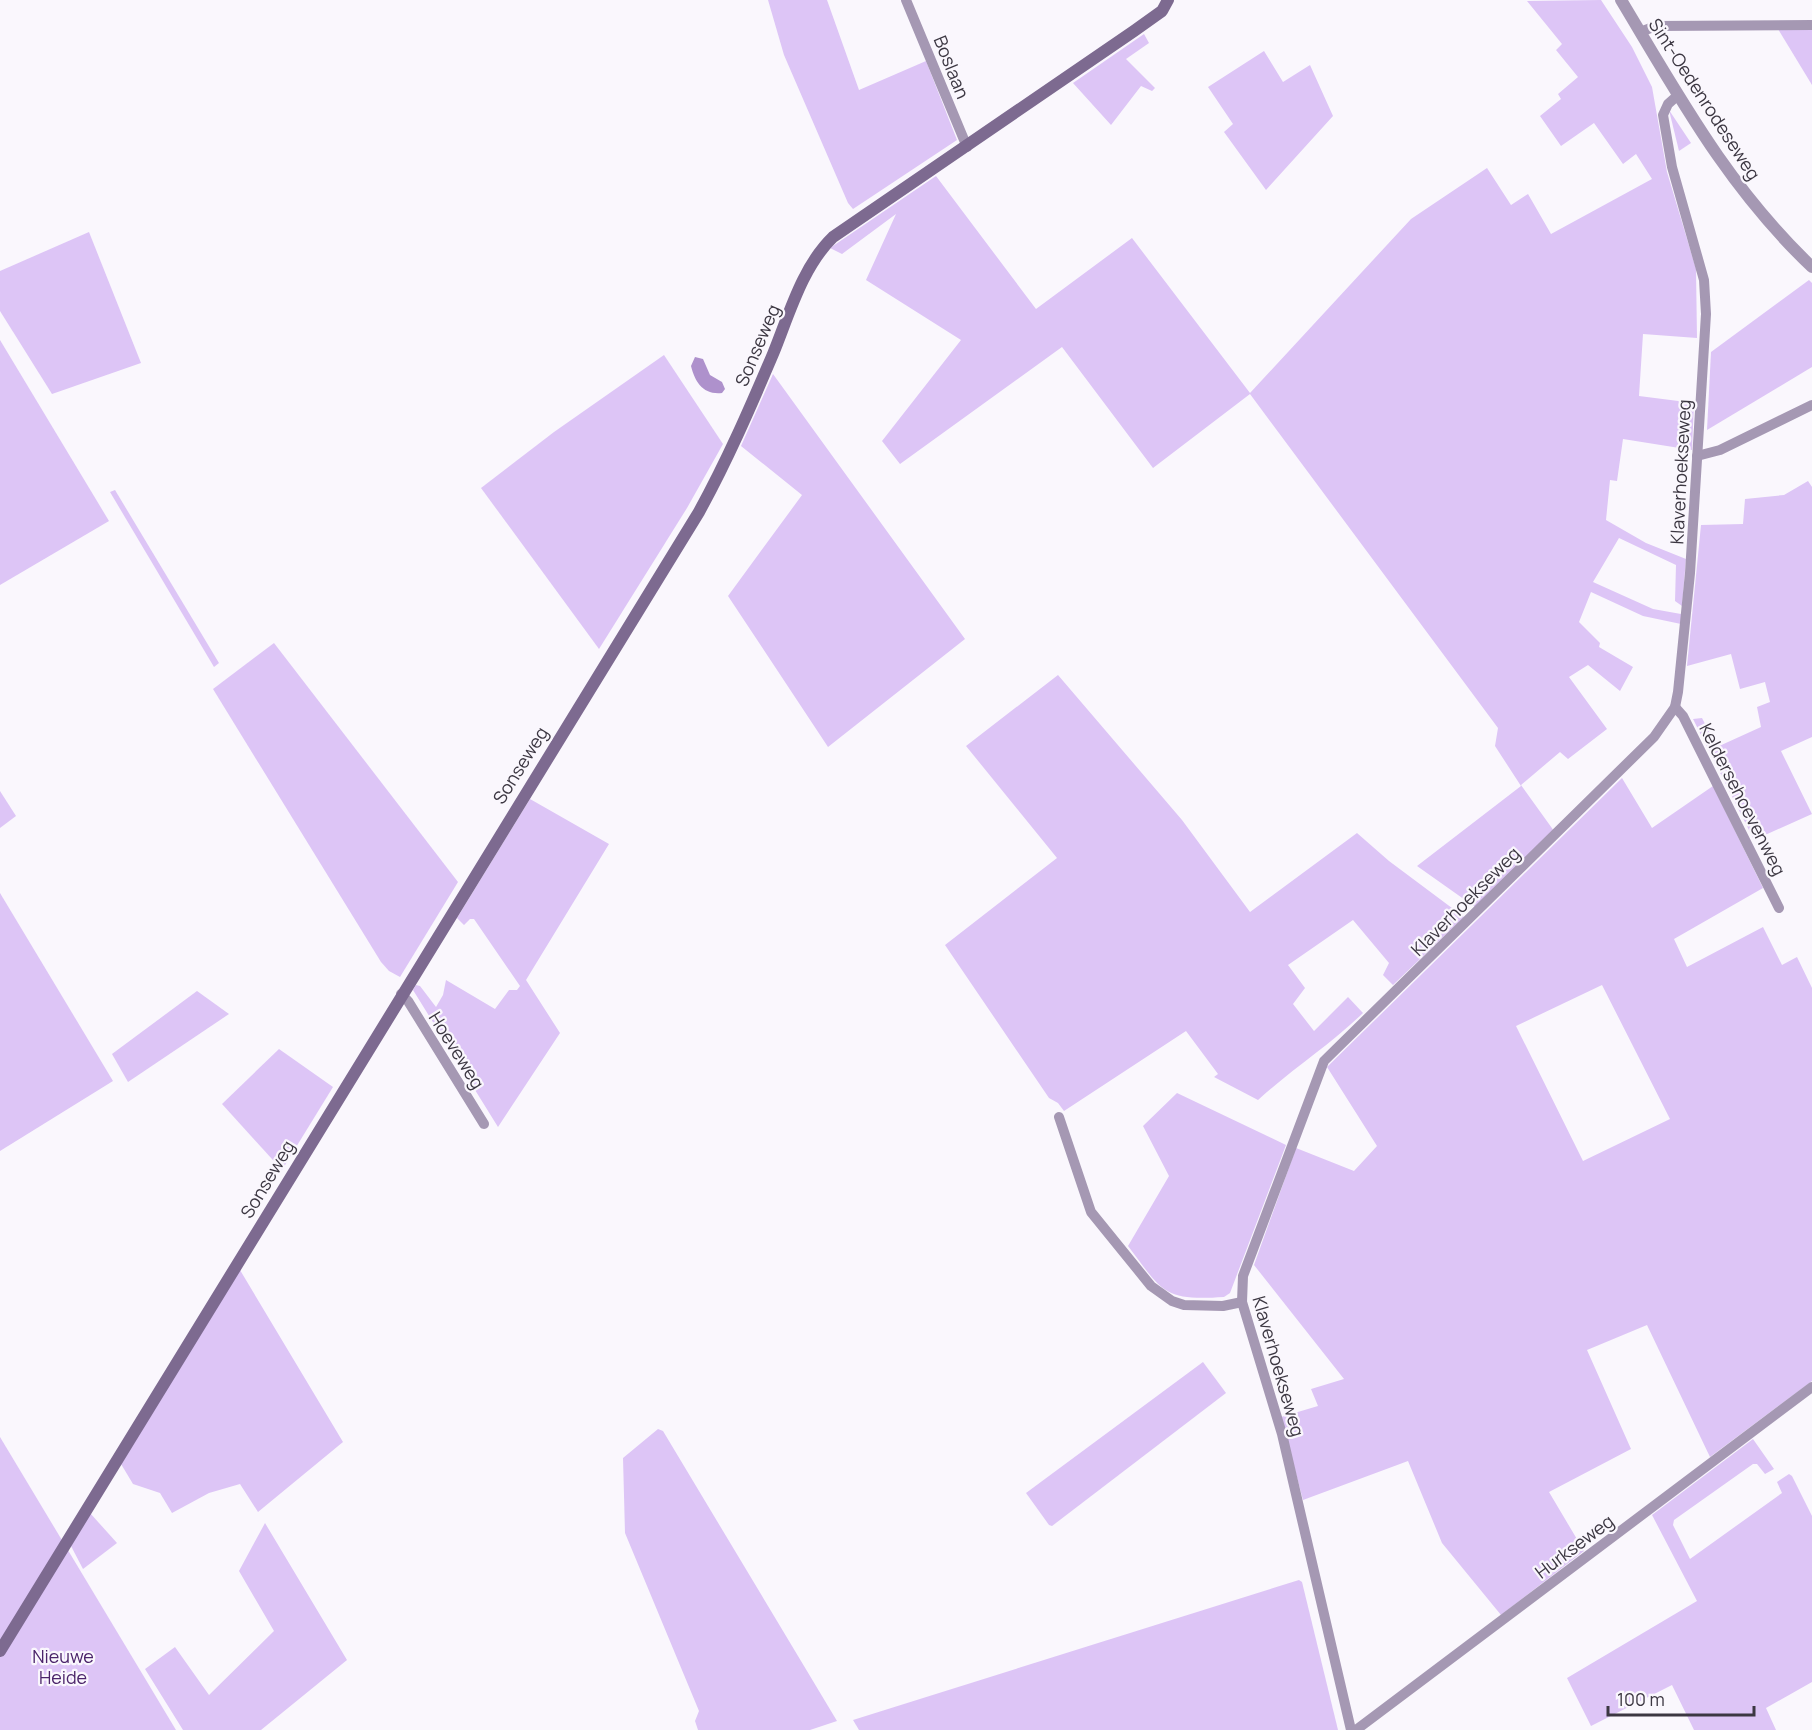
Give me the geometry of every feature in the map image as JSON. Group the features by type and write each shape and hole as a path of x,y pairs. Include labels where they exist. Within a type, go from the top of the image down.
{"main road":[{"name":"Sonseweg","path":"0,1651 401,994 699,512 735,444 814,260 833,237 1162,11 1168,0"}],"street":[{"name":"Boslaan","path":"906,0 967,147"},
{"name":"Sint-Oedenrodeseweg","path":"1621,0 1677,96 1747,199 1780,237 1812,267"},
{"path":"1640,32 1652,26 1812,25"},
{"name":"Klaverhoekseweg","path":"1351,1730 1287,1455 1242,1302 1243,1276 1324,1061 1654,737 1675,707 1690,573 1706,294 1672,167 1663,115 1668,104 1677,96"},
{"path":"1697,456 1720,450 1812,405"},
{"name":"Keldersehoevenweg","path":"1675,707 1683,716 1779,908"},
{"name":"Hoeveweg","path":"401,994 408,1001 484,1124"},
{"path":"1059,1117 1091,1212 1150,1286 1161,1295 1184,1305 1223,1306 1242,1302"},
{"name":"Hurkseweg","path":"1356,1730 1812,1387"}],"green space":[{"path":"768,0 827,0 859,90 926,61 957,140 853,209 848,203 784,55"},
{"path":"1601,0 1632,47 1652,87 1667,172 1696,269 1697,338 1643,334 1639,396 1694,403 1692,450 1623,439 1617,481 1610,480 1606,520 1646,543 1686,559 1682,606 1675,601 1676,565 1619,538 1593,582 1653,609 1681,614 1681,624 1643,616 1591,592 1579,622 1600,643 1599,647 1633,667 1620,691 1588,665 1569,677 1607,729 1568,759 1560,752 1521,785 1554,831 1475,907 1417,866 1521,786 1495,746 1498,728 1250,394 1153,468 1062,347 900,464 882,441 961,340 866,280 896,214 842,254 830,248 936,176 1036,309 1132,238 1250,393 1411,219 1487,168 1511,205 1528,194 1551,234 1652,179 1636,154 1623,164 1594,123 1561,146 1540,116 1561,99 1558,94 1578,77 1556,50 1562,44 1527,1"},
{"path":"1778,29 1812,30 1812,85"},
{"path":"1144,34 1149,43 1126,59 1155,88 1152,91 1141,86 1111,125 1073,83"},
{"path":"1264,51 1283,82 1310,65 1333,116 1266,190 1224,132 1233,124 1208,87"},
{"path":"1669,110 1691,143 1679,151"},
{"path":"89,232 141,363 52,394 0,311 0,271"},
{"path":"1809,280 1812,283 1812,367 1707,430 1711,352"},
{"path":"0,340 109,521 0,585"},
{"path":"664,355 723,444 687,508 599,649 481,488 554,432"},
{"path":"773,374 965,639 828,747 728,596 802,495 741,446"},
{"path":"1808,481 1812,487 1812,737 1781,751 1812,814 1754,840 1693,719 1702,718 1717,747 1761,727 1757,707 1770,702 1765,682 1740,689 1731,654 1687,666 1701,525 1743,524 1745,499 1784,495"},
{"path":"115,490 219,663 214,667 110,492"},
{"path":"274,643 458,882 400,977 389,971 381,962 213,689"},
{"path":"1058,675 1182,820 1250,912 1357,833 1389,861 1464,917 1393,985 1383,975 1389,963 1353,920 1288,965 1305,988 1293,1004 1314,1031 1348,997 1363,1013 1258,1100 1214,1077 1218,1074 1186,1031 1064,1111 1058,1103 1049,1098 945,945 1057,858 966,746"},
{"path":"1622,778 1652,828 1713,786 1763,888 1674,939 1687,967 1763,927 1782,965 1797,957 1812,988 1812,1381 1710,1457 1647,1325 1587,1350 1631,1449 1549,1492 1584,1551 1501,1615 1442,1543 1408,1461 1303,1500 1281,1417 1318,1406 1311,1389 1344,1379 1254,1265 1296,1148 1354,1171 1377,1146 1327,1067","holes":["1602,985 1670,1119 1583,1161 1516,1026"]},
{"path":"0,791 16,816 0,828"},
{"path":"530,799 609,844 526,980 560,1033 498,1127 413,990 416,985 420,986 436,1007 443,995 446,980 495,1009 509,990 517,990 520,986 474,919 470,919 464,925 457,918"},
{"path":"0,893 113,1081 0,1151"},
{"path":"197,991 229,1014 128,1082 112,1054"},
{"path":"279,1049 333,1087 282,1170 222,1104"},
{"path":"1177,1093 1286,1145 1230,1293 1224,1297 1188,1297 1166,1290 1149,1274 1128,1246 1169,1176 1143,1126"},
{"path":"240,1270 343,1442 258,1512 240,1484 209,1493 172,1513 160,1493 133,1484 121,1464"},
{"path":"1203,1362 1226,1393 1052,1526 1049,1525 1026,1493"},
{"path":"658,1429 663,1431 837,1721 810,1730 698,1730 695,1721 699,1711 625,1533 623,1458"},
{"name":"Nieuwe Heide","path":"0,1437 176,1730 0,1730"},
{"path":"1753,1439 1774,1469 1765,1474 1757,1464 1753,1464 1674,1520 1673,1525 1690,1559 1782,1493 1777,1482 1789,1474 1792,1476 1812,1516 1812,1682 1766,1708 1776,1730 1694,1730 1672,1685 1591,1726 1567,1678 1697,1601 1652,1515"},
{"path":"90,1513 117,1543 83,1569 71,1546"},
{"path":"265,1523 347,1660 261,1730 183,1730 145,1669 175,1647 209,1695 274,1631 239,1571"},
{"path":"1299,1580 1302,1582 1338,1730 859,1730 853,1720"}],"shaded area":[{"path":"695,357 703,359 710,375 722,382 725,389 722,393 705,390 698,382 691,366"}]}
